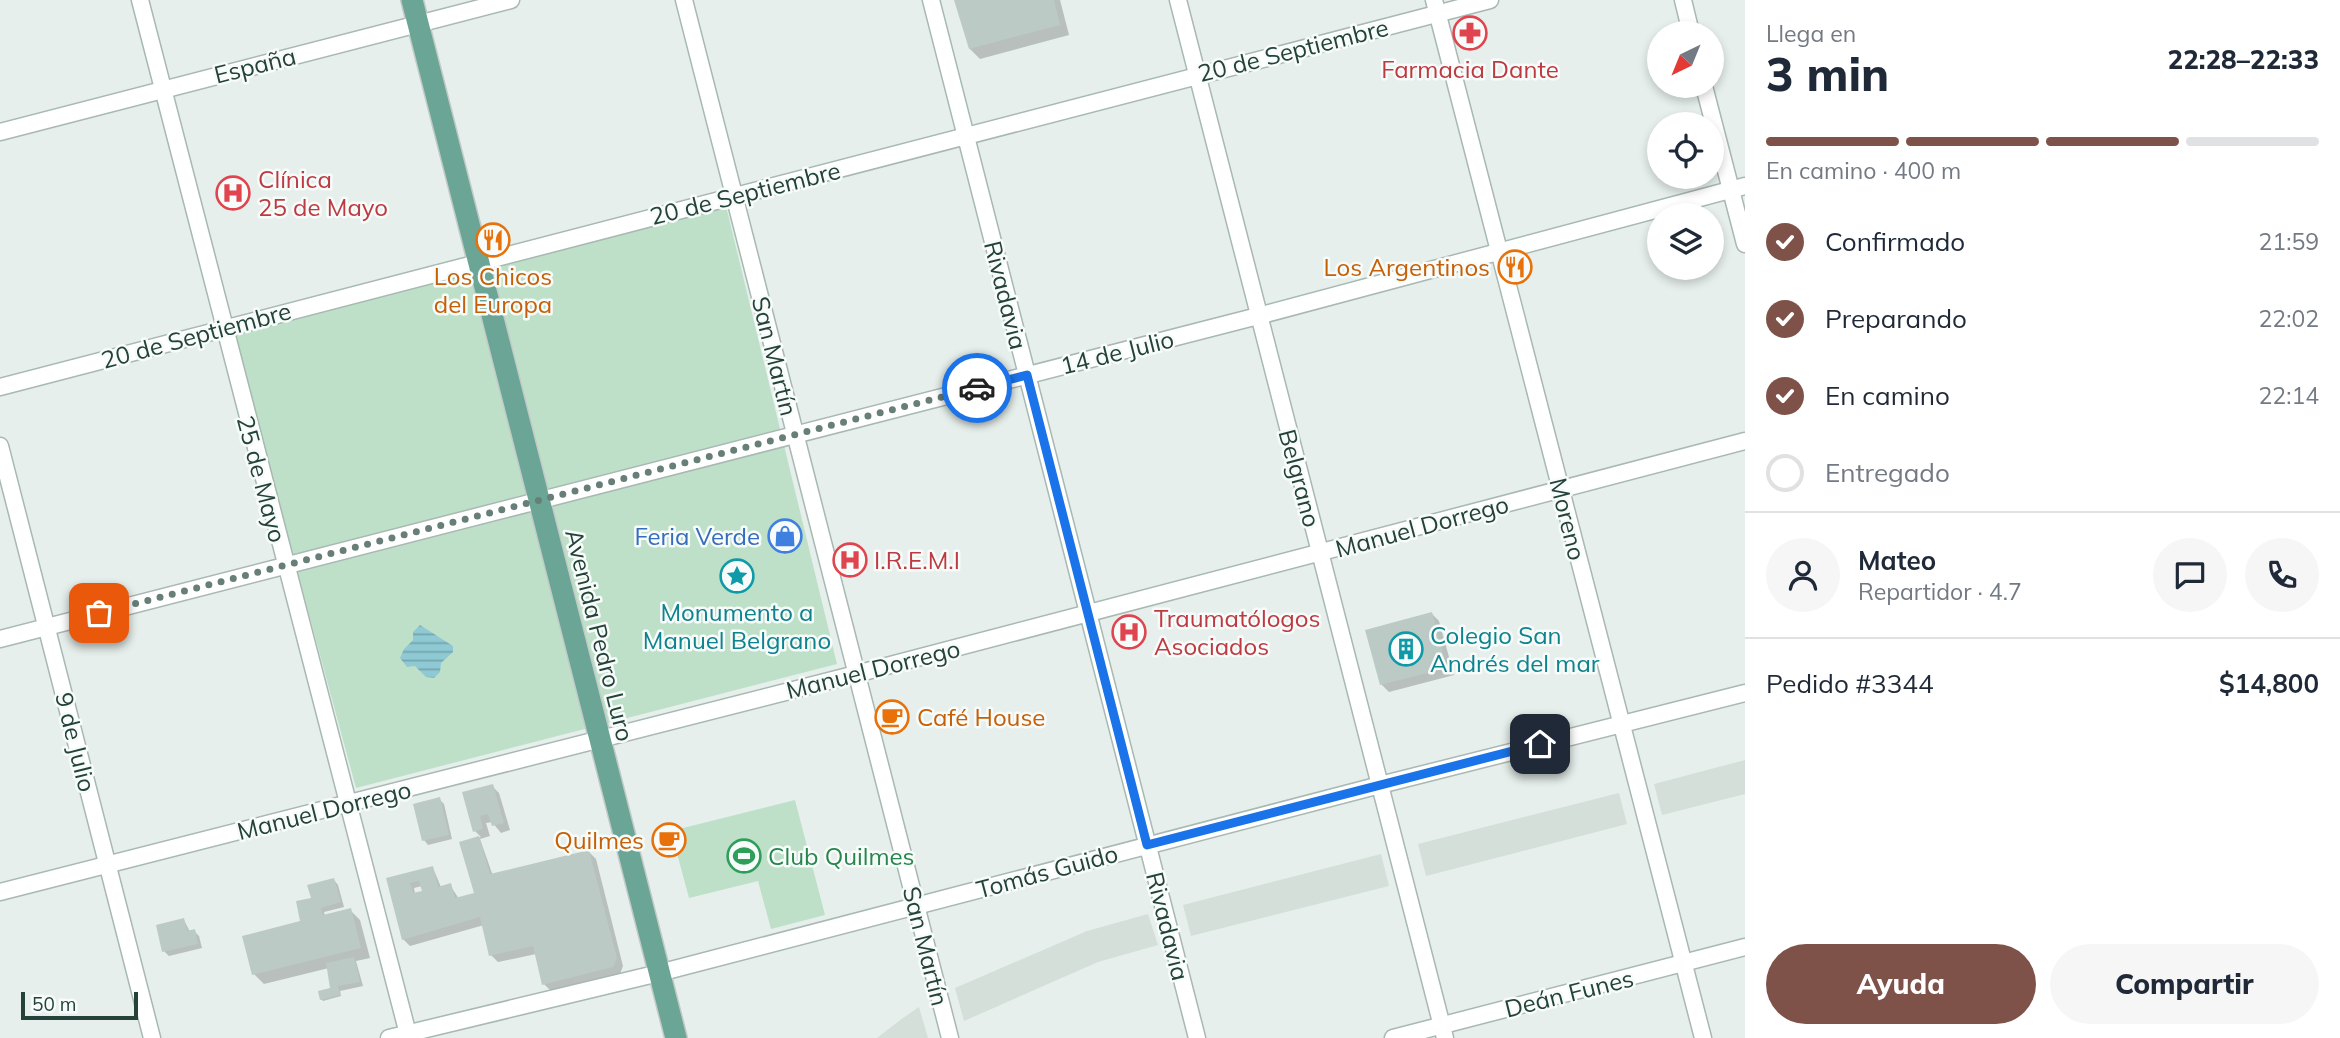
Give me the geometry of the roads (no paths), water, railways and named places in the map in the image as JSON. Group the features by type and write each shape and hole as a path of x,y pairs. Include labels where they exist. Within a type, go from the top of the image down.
{"main road":[{"name":"Avenida Pedro Luro","path":"412,0 676,1038"}],"street":[{"name":"25 de Mayo","path":"139,0 408,1036"},
{"name":"España","path":"0,132 511,0"},
{"name":"San Martín","path":"684,0 950,1038"},
{"name":"Rivadavia","path":"931,0 1197,1038"},
{"name":"Belgrano","path":"1178,0 1443,1032"},
{"name":"20 de Septiembre","path":"0,387 1196,75 1436,7 1490,0"},
{"path":"1683,0 1688,21"},
{"name":"Moreno","path":"1436,7 1703,1038"},
{"path":"1708,98 1738,188 1745,244"},
{"name":"14 de Julio","path":"0,639 1258,316 1738,188"},
{"name":"Manuel Dorrego","path":"0,892 856,674 1745,441"},
{"name":"9 de Julio","path":"0,446 152,1038"},
{"name":"Tomás Guido","path":"388,1038 408,1036 659,973 1620,723 1745,693"},
{"name":"Deán Funes","path":"1394,1038 1443,1032 1745,947"}],"water":[{"path":"420,625 453,646 453,652 441,663 440,672 434,678 426,677 415,666 407,667 400,658 413,640 413,632"}],"place":[{"name":"Farmacia Dante","path":"1470,33"},
{"name":"Clínica 25 de Mayo","path":"233,193"},
{"name":"Los Chicos del Europa","path":"493,240"},
{"name":"Los Argentinos","path":"1515,267"},
{"name":"Feria Verde","path":"785,536"},
{"name":"I.R.E.M.I","path":"850,560"},
{"name":"Monumento a Manuel Belgrano","path":"737,576"},
{"name":"Traumatólogos Asociados","path":"1129,632"},
{"name":"Colegio San Andrés del mar","path":"1406,649"},
{"name":"Café House","path":"892,717"},
{"name":"Quilmes","path":"669,840"},
{"name":"Club Quilmes","path":"744,856"}]}
